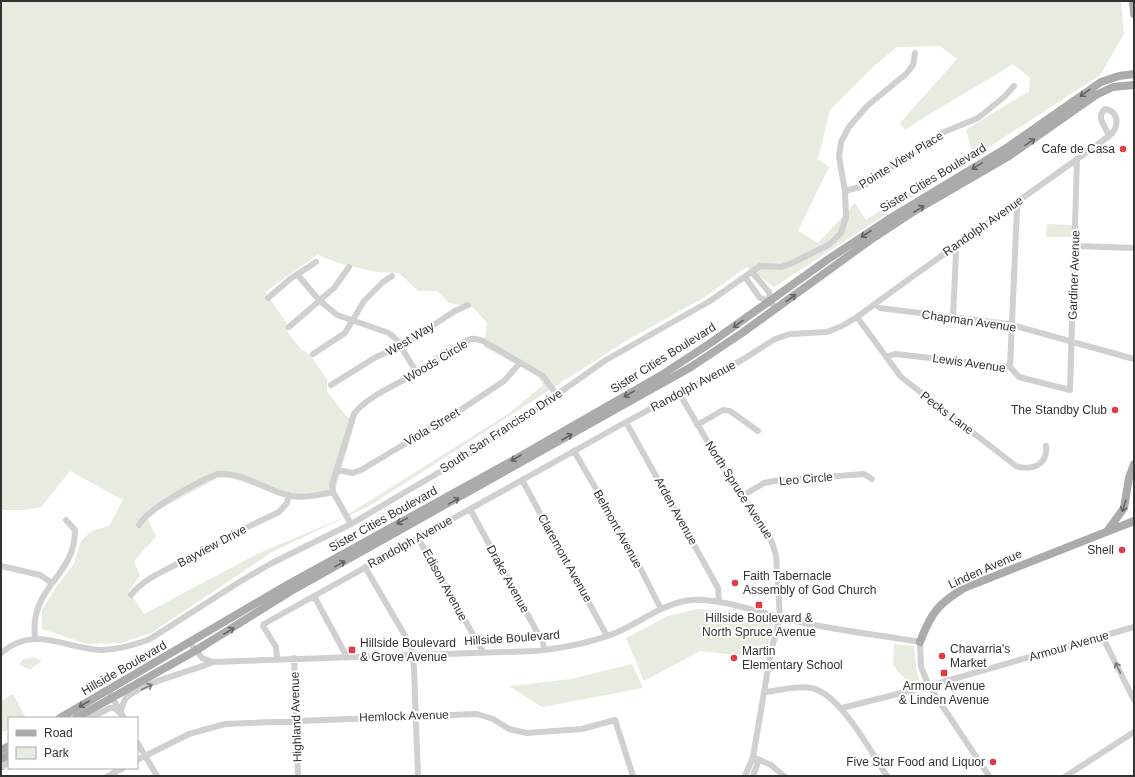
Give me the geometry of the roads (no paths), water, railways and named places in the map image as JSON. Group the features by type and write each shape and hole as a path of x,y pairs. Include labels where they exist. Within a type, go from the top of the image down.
{"main road":[{"path":"1133,1 1134,14"},
{"name":"Sister Cities Boulevard","path":"190,643 287,585 512,461 660,376 712,342 889,218 1016,141 1101,82 1119,76 1134,74"},
{"name":"Sister Cities Boulevard","path":"196,651 291,591 516,467 691,367 776,309 875,237 916,210 1009,156 1096,95 1113,87 1134,85"},
{"path":"1108,530 1124,508 1129,478 1134,464"},
{"name":"Linden Avenue","path":"920,642 929,618 944,600 964,588 1134,521"},
{"name":"Hillside Boulevard","path":"77,717 110,694 190,643"},
{"name":"Hillside Boulevard","path":"62,717 196,651"}],"street":[{"name":"South San Francisco Drive","path":"1,653 8,647 35,638 101,650 134,645 150,639 272,563 351,524 460,460 606,360 710,301 760,266 781,267 830,244 841,233 846,217 845,191 839,157 841,142 849,127 867,106 906,74 913,65 915,53"},
{"name":"Pointe View Place","path":"845,191 863,186 944,132 978,118 1004,97 1014,86"},
{"name":"Randolph Avenue","path":"264,624 626,422 742,360 782,336 827,332 842,326 857,317 1111,135"},
{"name":"Gardiner Avenue","path":"1070,390 1077,159"},
{"path":"1010,367 1017,209 1015,203"},
{"path":"1075,246 1134,248"},
{"path":"953,247 956,253 953,318"},
{"path":"268,298 297,274 316,262"},
{"path":"289,327 334,288 348,267"},
{"path":"752,272 769,292 770,301 776,309"},
{"path":"297,274 319,300 338,315 353,321 380,328 389,333 401,346 417,373"},
{"path":"313,354 345,333 353,321 358,309 372,292 392,276"},
{"path":"745,277 760,298 770,301"},
{"name":"Chapman Avenue","path":"875,304 880,308 1013,326 1134,360"},
{"name":"West Way","path":"331,386 376,357 401,346 455,311 468,305"},
{"name":"Pecks Lane","path":"857,317 907,383 1016,466 1030,468 1040,464 1047,453 1046,446"},
{"name":"Woods Circle","path":"337,470 354,414 365,404 471,339 483,341 543,376 557,395"},
{"name":"Lewis Avenue","path":"886,357 895,354 1010,367 1019,377 1070,390"},
{"name":"Viola Street","path":"337,470 353,474 361,470 450,417 504,381 520,363"},
{"name":"North Spruce Avenue","path":"679,393 742,496 771,540 776,554 780,618 771,651 753,757"},
{"path":"698,425 723,410 730,410 758,431"},
{"name":"Arden Avenue","path":"626,422 718,588 719,602"},
{"name":"Belmont Avenue","path":"574,451 628,544 661,608"},
{"path":"337,470 332,485 333,492 351,524"},
{"path":"139,525 145,516 165,502 217,474 227,473 289,495 310,497 333,492"},
{"name":"Leo Circle","path":"742,496 764,483 774,481 864,474 872,479"},
{"name":"Claremont Avenue","path":"522,480 607,636"},
{"name":"Bayview Drive","path":"131,595 140,584 279,512 287,503 289,495"},
{"name":"Drake Avenue","path":"470,509 543,643 544,650"},
{"path":"35,638 35,616 39,604 52,583 63,571 70,557 75,540 75,530 66,520"},
{"name":"Edison Avenue","path":"418,538 483,652"},
{"path":"1,566 40,575 52,583"},
{"path":"365,567 408,639 413,654 418,776"},
{"path":"314,596 347,657"},
{"name":"Hillside Boulevard","path":"122,715 123,702 130,695 163,680 213,662 544,650 572,646 607,636 661,608 691,600 719,602 821,627 920,642"},
{"name":"Highland Avenue","path":"264,624 263,626 276,647 277,659"},
{"name":"Armour Avenue","path":"842,708 929,686 1134,627"},
{"path":"1102,636 1134,700"},
{"name":"Linden Avenue","path":"920,642 921,668 929,686 989,776"},
{"path":"190,643 202,658 213,662"},
{"name":"Highland Avenue","path":"294,658 298,776"},
{"path":"765,692 811,688 826,694 842,708 887,776"},
{"path":"110,694 122,715"},
{"path":"92,717 110,708 114,708 122,715"},
{"name":"Hemlock Avenue","path":"138,760 184,736 206,728 244,722 477,714 493,719 509,729 527,733 582,729 615,720 633,776"},
{"path":"1066,776 1134,732"},
{"path":"138,744 157,776"},
{"path":"746,776 753,757"},
{"path":"753,757 758,762 753,776"},
{"path":"753,757 771,765 784,776"},
{"path":"108,776 121,769"}],"place":[{"name":"Cafe de Casa","path":"1123,149"},
{"name":"The Standby Club","path":"1115,410"},
{"name":"Shell","path":"1122,550"},
{"name":"Faith Tabernacle Assembly of God Church","path":"735,583"},
{"name":"Hillside Boulevard & North Spruce Avenue","path":"759,605"},
{"name":"Hillside Boulevard & Grove Avenue","path":"352,650"},
{"name":"Chavarria's Market","path":"942,656"},
{"name":"Martin Elementary School","path":"734,658"},
{"name":"Armour Avenue & Linden Avenue","path":"944,673"},
{"name":"Five Star Food and Liquor","path":"993,762"}]}
